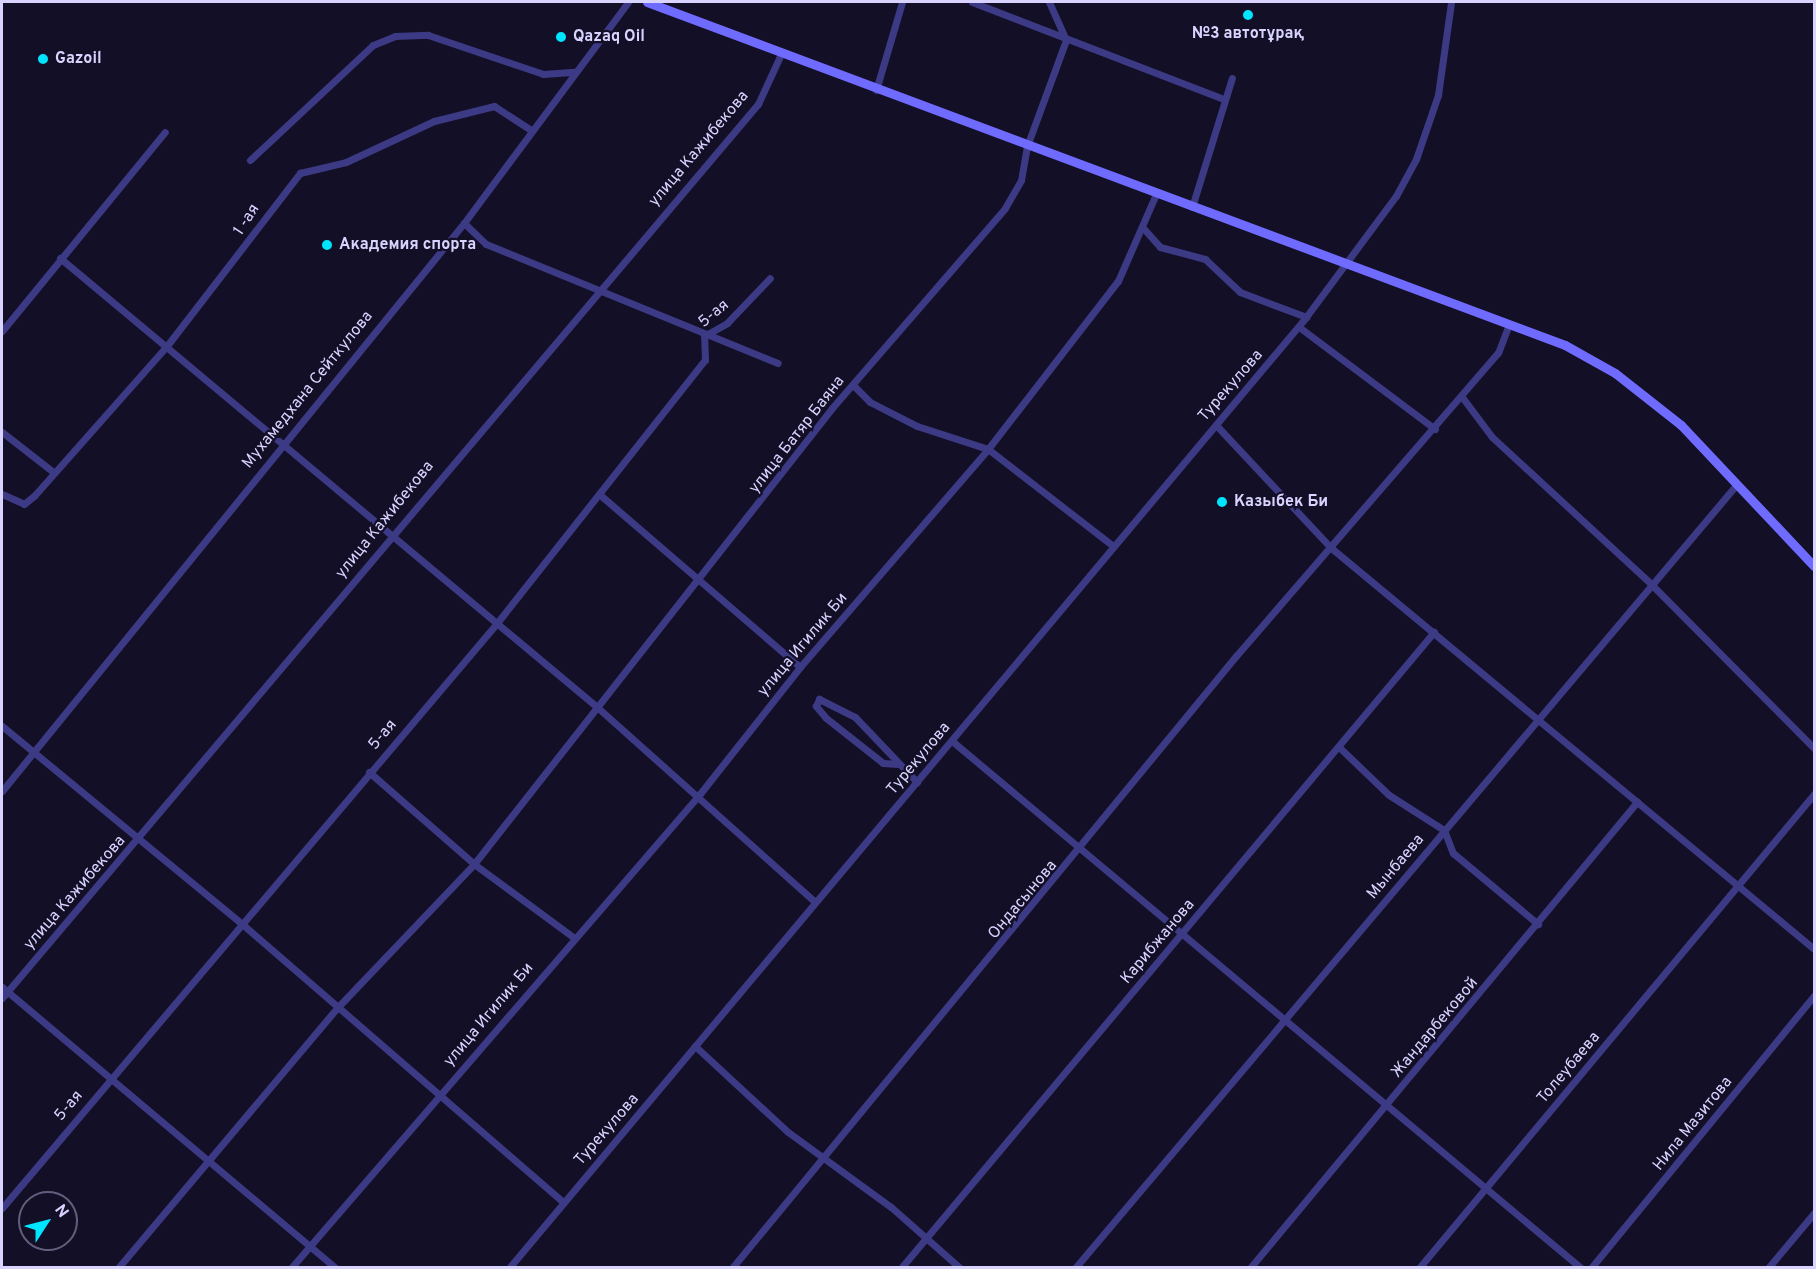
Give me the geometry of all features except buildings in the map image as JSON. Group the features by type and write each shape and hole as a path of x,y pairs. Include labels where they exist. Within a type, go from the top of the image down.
{"main road":[{"path":"647,2 876,90 1565,345 1615,373 1681,425 1815,566"}],"street":[{"name":"Мухамедхана Сейткулова","path":"2,791 282,443 464,223 628,2"},
{"path":"876,90 902,2"},
{"path":"972,2 1223,99"},
{"path":"1049,2 1066,40"},
{"name":"Турекулова","path":"509,1268 1299,327 1344,262 1396,196 1416,159 1438,95 1451,2"},
{"path":"250,160 373,45 395,36 428,35 543,74 575,72"},
{"name":"улица Батяр Баяна","path":"118,1268 337,1008 474,864 853,384 1005,208 1021,180 1027,146 1066,40"},
{"name":"улица Кажибекова","path":"2,998 4,989 141,839 391,535 595,292 758,104 782,54"},
{"path":"1192,207 1223,99 1232,78"},
{"name":"1 -ая","path":"2,494 24,504 166,347 300,173 346,162 434,121 494,106 531,130"},
{"path":"2,331 165,132"},
{"name":"улица Игилик Би","path":"291,1268 573,937 699,795 800,667 988,448 1118,281 1144,229 1156,194"},
{"path":"464,223 486,244 595,292 778,363"},
{"path":"1144,229 1160,247 1205,260 1240,292 1306,317"},
{"path":"60,258 597,707 699,795 815,902"},
{"name":"5-ая","path":"2,1208 496,623 705,360 704,336 727,323 770,279"},
{"name":"Ондасынова","path":"732,1268 826,1158 1330,547 1462,397 1498,353 1509,324"},
{"path":"1299,327 1435,429"},
{"path":"853,384 870,402 917,426 988,448 1113,546"},
{"path":"1462,397 1492,437 1650,583 1815,748"},
{"path":"1216,425 1330,547 1815,949"},
{"path":"2,432 52,471"},
{"name":"Мынбаева","path":"1075,1268 1285,1021 1650,583 1737,484"},
{"path":"599,494 701,579 800,667"},
{"name":"Карибжанова","path":"901,1268 923,1237 1341,749 1434,632"},
{"path":"898,764 883,763 826,718 816,706 819,699 855,717 917,782"},
{"path":"2,726 241,923 563,1202"},
{"path":"952,741 1386,1107 1581,1268"},
{"path":"1341,749 1389,795 1444,830 1453,853 1538,924"},
{"path":"369,772 474,864 573,937"},
{"name":"Толеубаева","path":"1419,1268 1815,794"},
{"name":"Жандарбековой","path":"1250,1268 1637,802"},
{"path":"4,989 336,1268"},
{"name":"Нила Мазитова","path":"1591,1268 1815,996"},
{"path":"695,1046 788,1132 826,1158 960,1268"},
{"path":"1768,1268 1815,1213"}],"place":[{"name":"№3 автотұрақ","path":"1248,15"},
{"name":"Qazaq Oil","path":"561,37"},
{"name":"Gazoil","path":"43,59"},
{"name":"Академия спорта","path":"327,245"},
{"name":"Казыбек Би","path":"1222,502"}]}
